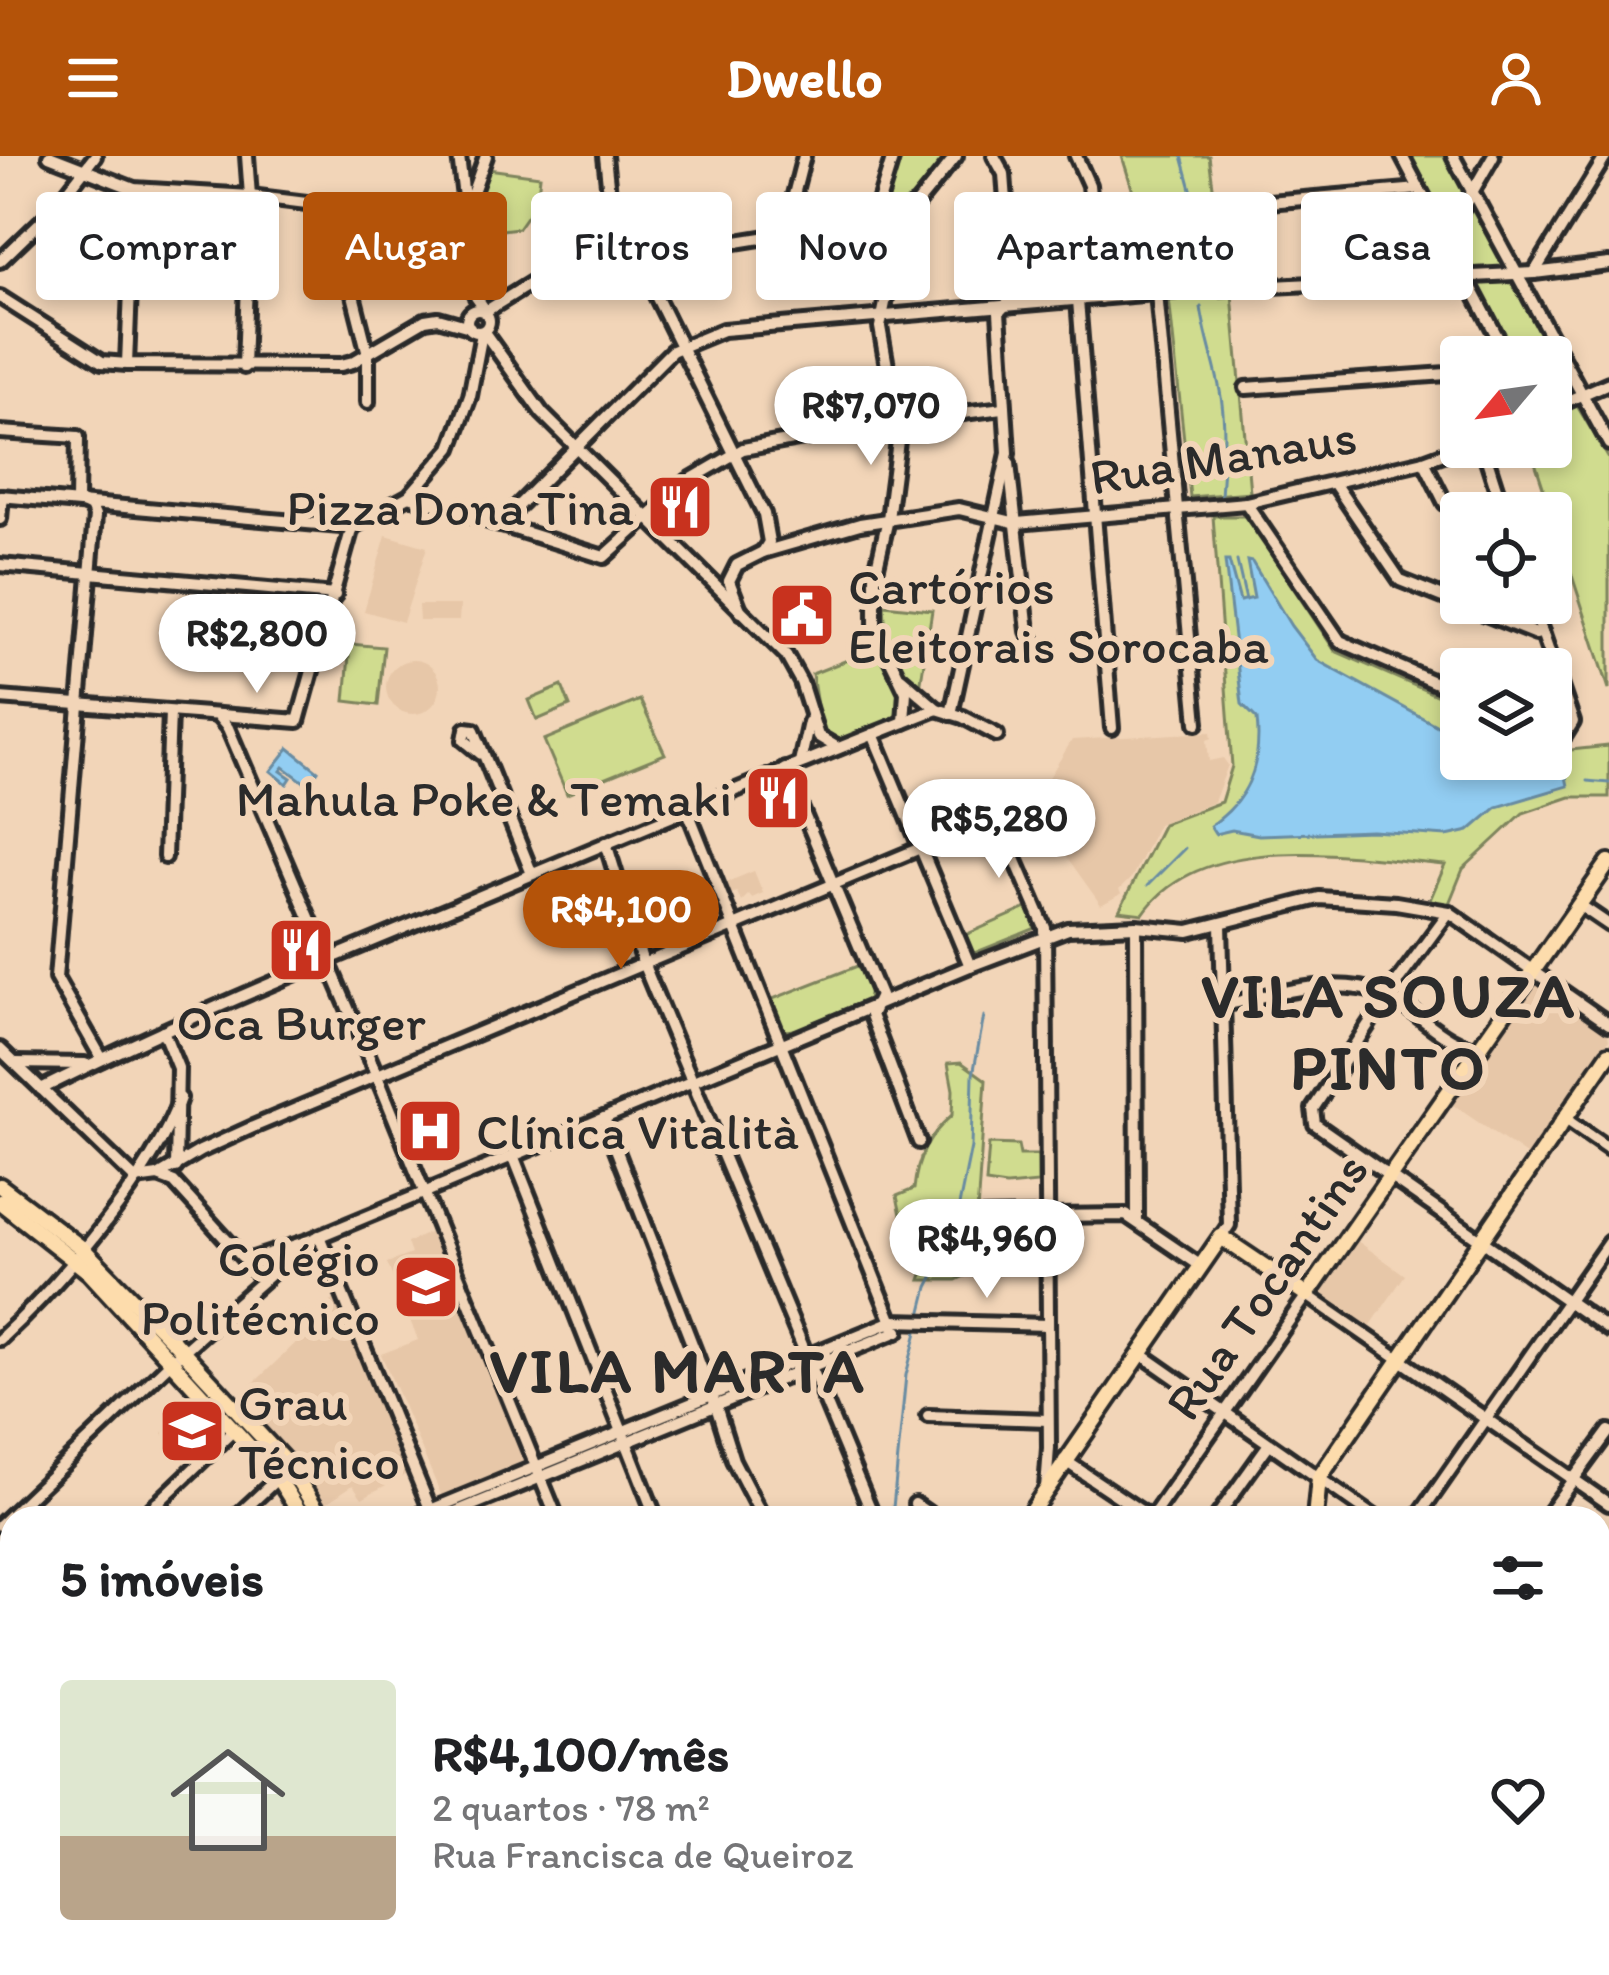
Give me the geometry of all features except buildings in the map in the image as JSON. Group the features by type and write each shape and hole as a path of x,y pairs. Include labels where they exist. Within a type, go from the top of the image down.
{"main road":[{"name":"Rua Tocantins","path":"1307,1295 1609,862"},
{"path":"1316,1506 1319,1478 1609,1054"},
{"path":"0,1186 183,1352 289,1466 314,1506"},
{"path":"0,1202 79,1254 170,1363 278,1478 296,1506"},
{"path":"1035,1506 1221,1237 1307,1295"}],"street":[{"path":"49,156 134,189 184,192"},
{"path":"0,261 54,209 95,156"},
{"path":"247,156 250,192"},
{"path":"459,156 462,192"},
{"path":"473,192 486,156"},
{"path":"604,156 609,192"},
{"path":"795,192 804,156"},
{"path":"882,192 893,156"},
{"path":"927,192 956,156"},
{"path":"994,156 1004,174 1013,297 999,312 1003,408 1028,631 1034,643"},
{"path":"1076,156 1090,192"},
{"path":"1402,156 1421,192"},
{"path":"1454,156 1472,192"},
{"path":"1493,156 1473,193 1609,444"},
{"path":"1534,273 1602,159"},
{"path":"461,185 475,188"},
{"path":"128,364 134,189"},
{"path":"1277,201 1419,189"},
{"path":"1473,274 1609,264"},
{"path":"476,310 495,308 531,285"},
{"path":"1473,289 1497,336"},
{"path":"0,297 102,362 128,364 341,365 425,320 438,318 477,333 542,413 790,662 818,736 838,748"},
{"path":"244,367 246,300"},
{"path":"354,300 368,354 368,402"},
{"path":"0,519 1,496 352,527 409,496 438,465 457,434 470,397 476,300"},
{"path":"657,300 764,514 783,535 798,539"},
{"path":"885,300 881,317 899,421 888,519 875,575 875,628 906,692 904,722"},
{"path":"499,525 680,346 737,327 1078,300 1112,728"},
{"path":"1158,300 1196,723"},
{"path":"476,310 488,323 477,333"},
{"path":"1246,388 1440,374"},
{"path":"1572,399 1609,383"},
{"path":"409,496 595,556 614,552 688,481 733,454 899,421 1003,408"},
{"path":"0,432 78,437 79,502"},
{"path":"951,713 1008,453"},
{"name":"Rua Manaus","path":"712,584 763,552 798,539 888,519 958,509 1017,523 1246,503 1440,455"},
{"path":"1424,461 1440,493"},
{"path":"1334,483 1400,580 1440,596"},
{"path":"79,502 91,507 95,516"},
{"path":"1246,503 1340,641 1440,685"},
{"path":"98,1061 56,978 95,516 113,505"},
{"path":"763,552 769,542 764,514"},
{"path":"860,524 881,544"},
{"path":"0,698 298,721 352,527"},
{"path":"0,565 335,595"},
{"path":"737,566 729,581 741,612"},
{"path":"1512,624 1542,632"},
{"path":"1539,624 1548,648"},
{"path":"899,676 937,709 997,735"},
{"path":"37,1085 687,809 937,709"},
{"path":"165,857 170,712"},
{"path":"800,763 809,713"},
{"path":"218,716 228,728 328,960 552,1506"},
{"path":"873,734 970,966"},
{"path":"481,754 532,874"},
{"path":"785,769 880,996 871,1015 919,1142"},
{"path":"158,1176 200,1151 1021,806"},
{"path":"687,809 894,1327"},
{"path":"997,817 1045,936 1046,1491"},
{"path":"607,843 643,963 869,1506"},
{"path":"247,1261 314,1239 1045,936 1093,926 1189,931 1319,898 1429,906 1449,912 1609,1024"},
{"path":"1576,909 1584,908 1609,925"},
{"path":"1449,912 1313,1109 1313,1120 1318,1129 1609,1330"},
{"path":"1221,925 1229,1225 1221,1237"},
{"path":"1136,926 1137,1218 1140,1225 1201,1266"},
{"path":"1222,1005 1316,986 1387,996 1462,1045 1482,1048"},
{"path":"163,1030 178,1068 174,1182"},
{"path":"0,1049 122,1167 174,1182 263,1280"},
{"path":"16,1063 51,1066 98,1061"},
{"path":"37,1085 51,1066"},
{"path":"0,1339 39,1304 79,1254 159,1144 180,1098"},
{"path":"604,1118 733,1460 757,1506"},
{"path":"1564,1118 1609,1149"},
{"path":"159,1144 171,1142 178,1150 200,1151"},
{"path":"513,1155 651,1506"},
{"path":"151,1156 151,1168 158,1176"},
{"path":"983,1217 1137,1218"},
{"path":"20,1506 170,1363 314,1239"},
{"path":"314,1239 431,1506"},
{"path":"1425,1506 1609,1242"},
{"path":"1307,1295 1609,1504"},
{"name":"Rua Tocantins","path":"1159,1506 1307,1295"},
{"path":"457,1506 894,1327 1048,1325"},
{"path":"1141,1354 1359,1506"},
{"path":"928,1416 1048,1420"},
{"path":"154,1506 233,1431"},
{"path":"1553,1506 1609,1431"},
{"path":"1224,1506 1268,1444"},
{"path":"1049,1448 1055,1458 1067,1460 1134,1506"},
{"path":"248,1506 278,1478"},
{"path":"157,1503 160,1506"}],"shaded area":[{"path":"386,535 427,547 403,622 364,611"},
{"path":"418,605 460,605 459,621 419,621"},
{"path":"413,660 432,668 440,687 432,706 413,714 394,706 386,687 394,668"},
{"path":"1211,732 1209,761 1223,758 1228,765 1214,802 1158,824 1132,877 1119,890 1121,894 1101,905 1031,807 1072,740"},
{"path":"754,871 763,893 752,898 749,894 741,902 725,883"},
{"path":"1540,983 1607,1031 1609,1040 1529,1157 1453,1105 1453,1099"},
{"path":"432,1231 526,1460 442,1497 381,1354 418,1340 387,1263 411,1254 407,1243"},
{"path":"1356,1240 1405,1275 1369,1328 1320,1293"},
{"path":"340,1294 410,1472 362,1498 353,1485 326,1503 294,1458 238,1398 323,1317 322,1310"},
{"name":"Grau Técnico","path":"194,1405 217,1433 187,1460 163,1433"}],"green space":[{"path":"899,156 947,156 920,192 891,192"},
{"path":"1122,156 1209,156 1214,192 1133,192"},
{"path":"1411,156 1448,156 1467,192 1430,192"},
{"path":"488,169 540,176 538,192 531,192 531,210 518,228 507,229 507,192 482,192"},
{"path":"1473,203 1544,336 1506,336 1473,274"},
{"path":"1169,300 1233,300 1250,492 1190,497"},
{"path":"1577,406 1609,459 1609,689 1572,576 1572,492 1545,492 1537,468 1572,468 1572,408"},
{"path":"1213,516 1246,516 1335,651 1440,697 1440,780 1572,780 1572,750 1609,746 1609,797 1570,797 1523,813 1463,869 1448,906 1430,900 1445,865 1282,854 1241,858 1203,869 1169,887 1143,914 1119,911 1163,824 1221,802 1232,766"},
{"path":"884,605 932,610 920,688 893,650"},
{"path":"350,644 384,647 378,705 345,701"},
{"path":"865,653 880,656 897,689 901,712 885,723 835,741 821,731 812,674"},
{"path":"562,686 570,706 537,720 529,700"},
{"path":"640,700 665,754 567,794 544,740"},
{"path":"1027,908 1036,928 972,954 963,936"},
{"path":"860,965 870,989 868,999 796,1030 783,1031 770,1000"},
{"path":"961,1062 986,1080 973,1272 956,1280 920,1280 938,1229 929,1218 911,1223 901,1215 897,1196 914,1189 926,1148 952,1115 948,1063"},
{"path":"989,1144 1018,1145 1020,1155 1038,1155 1038,1183 986,1183"}],"water":[{"path":"1225,561 1229,561 1240,601 1254,598 1247,561 1252,562 1317,660 1440,727 1440,780 1567,780 1568,786 1497,807 1469,831 1447,836 1372,831 1259,835 1232,830 1215,834 1210,826 1243,793 1255,766 1257,719 1242,704"},
{"path":"289,748 318,771 308,785 284,767 281,771 291,778 287,784 271,771"}],"waterway":[{"path":"1182,156 1192,192"},
{"path":"1201,307 1222,404 1221,497"},
{"path":"1237,561 1246,600"},
{"path":"1587,781 1609,783"},
{"path":"1147,886 1185,848"},
{"path":"922,1311 928,1287 952,1240 971,1147 973,1075 984,1016"},
{"path":"893,1506 906,1375 917,1332"}],"place":[{"name":"Pizza Dona Tina","path":"680,507"},
{"name":"Cartórios Eleitorais Sorocaba","path":"802,615"},
{"name":"Mahula Poke & Temaki","path":"778,798"},
{"name":"Oca Burger","path":"301,950"},
{"name":"Clínica Vitalità","path":"430,1131"},
{"name":"Colégio Politécnico","path":"426,1287"},
{"name":"Grau Técnico","path":"192,1431"}],"district":[{"name":"VILA SOUZA PINTO","path":"1389,1031"},
{"name":"VILA MARTA","path":"678,1370"}]}
